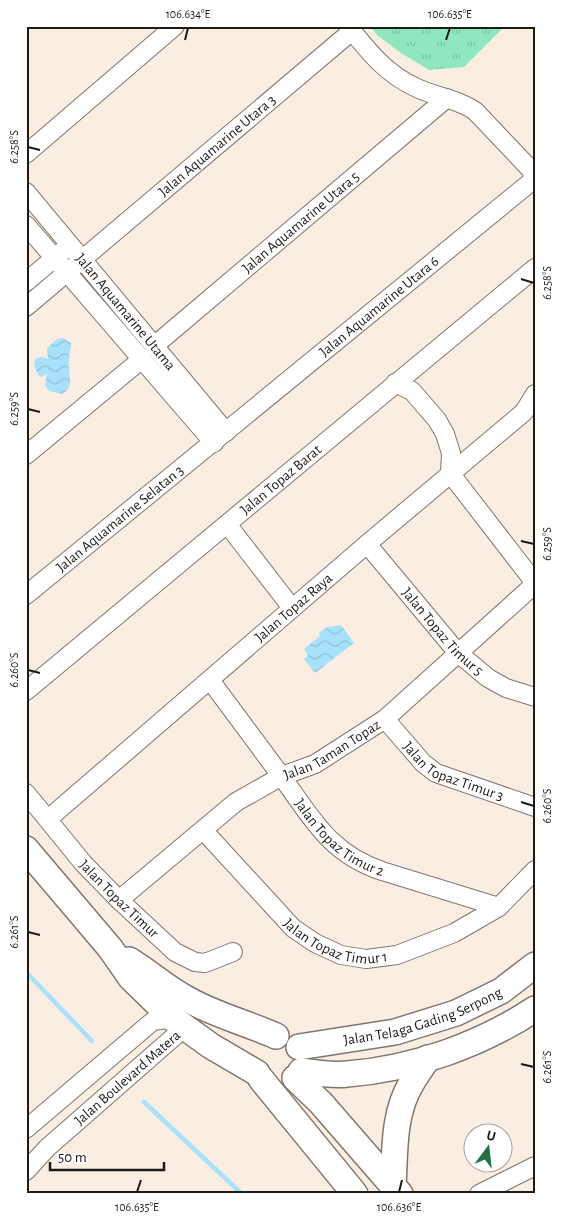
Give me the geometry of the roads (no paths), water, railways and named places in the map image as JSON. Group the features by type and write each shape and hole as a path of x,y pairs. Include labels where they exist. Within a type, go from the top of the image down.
{"main road":[{"path":"26,849 110,948 131,978 178,1023 211,1046 276,1085 287,1084 306,1074 346,1075 397,1068 467,1044 519,1019 535,1009"},
{"path":"110,948 142,968 173,991 215,1012 276,1036 289,1038 307,1045 304,1059 306,1074 321,1103 397,1190"},
{"name":"Jalan Telaga Gading Serpong","path":"307,1045 395,1032 456,1013 501,991 535,965"},
{"path":"178,1023 215,1012"},
{"path":"276,1036 265,1040 256,1049 254,1062 259,1076 355,1194"},
{"path":"397,1190 395,1141 401,1108 410,1085 428,1058"},
{"path":"293,1119 321,1103"}],"street":[{"path":"26,154 175,26"},
{"path":"350,29 367,50 390,73 418,88 447,98"},
{"name":"Jalan Aquamarine Utara 3","path":"26,307 350,29"},
{"name":"Jalan Aquamarine Utara 6","path":"220,437 532,181 532,172 475,111 466,105 447,98"},
{"name":"Jalan Aquamarine Utara 5","path":"154,346 447,98"},
{"name":"Jalan Aquamarine Utama","path":"26,192 154,346 220,437"},
{"name":"Jalan Aquamarine Utama","path":"26,225 142,359 220,437"},
{"path":"26,282 70,245"},
{"name":"Jalan Topaz Barat","path":"26,691 535,268"},
{"path":"26,455 142,359"},
{"path":"396,383 412,391 437,420 445,434 451,454 450,473 535,583"},
{"name":"Jalan Topaz Raya","path":"48,820 292,608 524,412 535,394"},
{"name":"Jalan Aquamarine Selatan 3","path":"26,595 220,437"},
{"path":"227,524 292,608"},
{"name":"Jalan Topaz Timur 5","path":"367,544 457,652 488,678 506,688 535,697"},
{"name":"Jalan Taman Topaz","path":"119,900 236,802 282,776 315,764 385,719 535,583"},
{"name":"Jalan Topaz Timur 2","path":"210,680 282,776 295,798 334,845 364,865 499,907"},
{"name":"Jalan Topaz Timur 3","path":"385,719 423,763 436,773 535,807"},
{"name":"Jalan Topaz Timur","path":"26,793 83,863 119,900 175,952 184,958 205,963 234,952"},
{"name":"Jalan Topaz Timur 1","path":"203,830 293,928 315,943 342,955 366,959 397,955 454,933 499,907 535,870"},
{"name":"Jalan Boulevard Matera","path":"26,1129 154,1021 178,1023"},
{"name":"Jalan Boulevard Matera","path":"26,1170 178,1023"},
{"path":"479,1194 535,1166"}],"water":[{"path":"63,338 71,343 70,383 69,387 62,394 49,391 45,385 47,374 41,377 38,375 34,365 35,360 38,358 48,359 47,348 57,339"},
{"path":"341,625 354,643 315,673 304,659 308,655 304,649 320,636 319,633 327,627"}],"waterway":[{"path":"26,972 92,1041"},
{"path":"144,1102 242,1194"}]}
